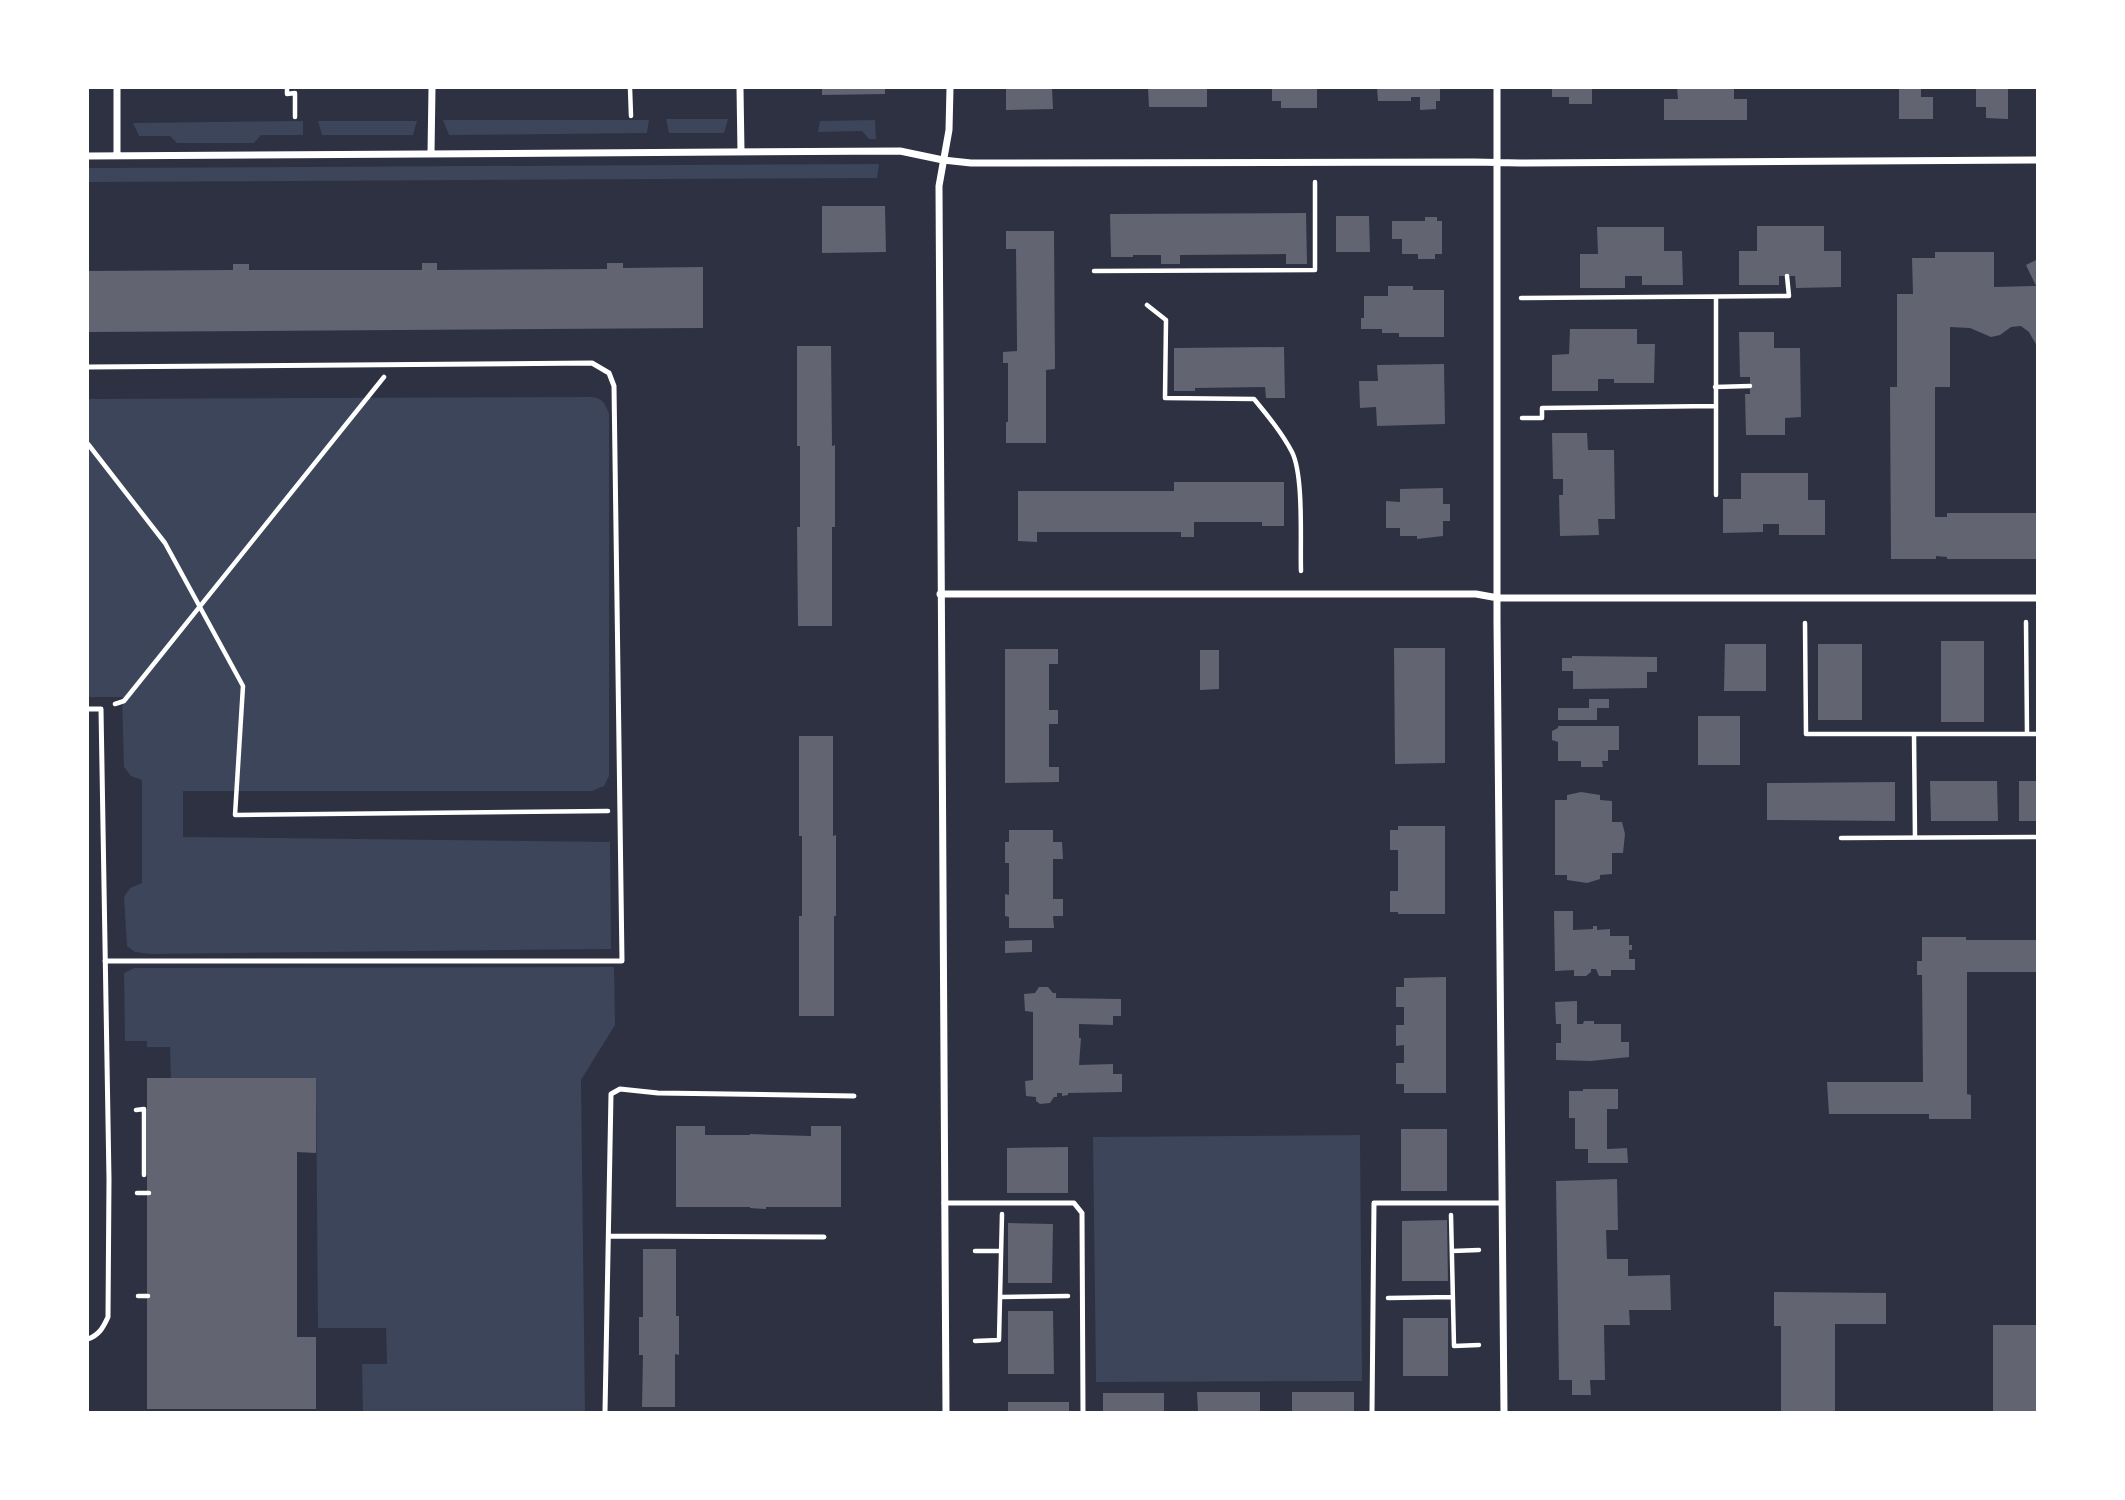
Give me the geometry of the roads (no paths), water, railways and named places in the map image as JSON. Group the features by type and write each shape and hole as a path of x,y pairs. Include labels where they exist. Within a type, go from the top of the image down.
{"street":[{"path":"117,88 117,155"},
{"path":"431,153 432,88"},
{"path":"740,88 741,152"},
{"path":"946,1412 939,186 949,130 950,88"},
{"path":"1497,88 1504,1412"},
{"path":"88,156 900,150 971,163 2038,160"},
{"path":"940,594 2038,598"}],"lane":[{"path":"88,367 592,363 609,373 614,386 622,961 105,961"},
{"path":"88,709 101,709 108,1179 108,1317 103,1328 88,1339"},
{"path":"605,1412 611,1094 620,1089 658,1093 854,1096"},
{"path":"944,1203 1074,1203 1080,1208 1083,1412"},
{"path":"1371,1412 1374,1203 1502,1203"},
{"path":"609,1236 824,1237"}]}
